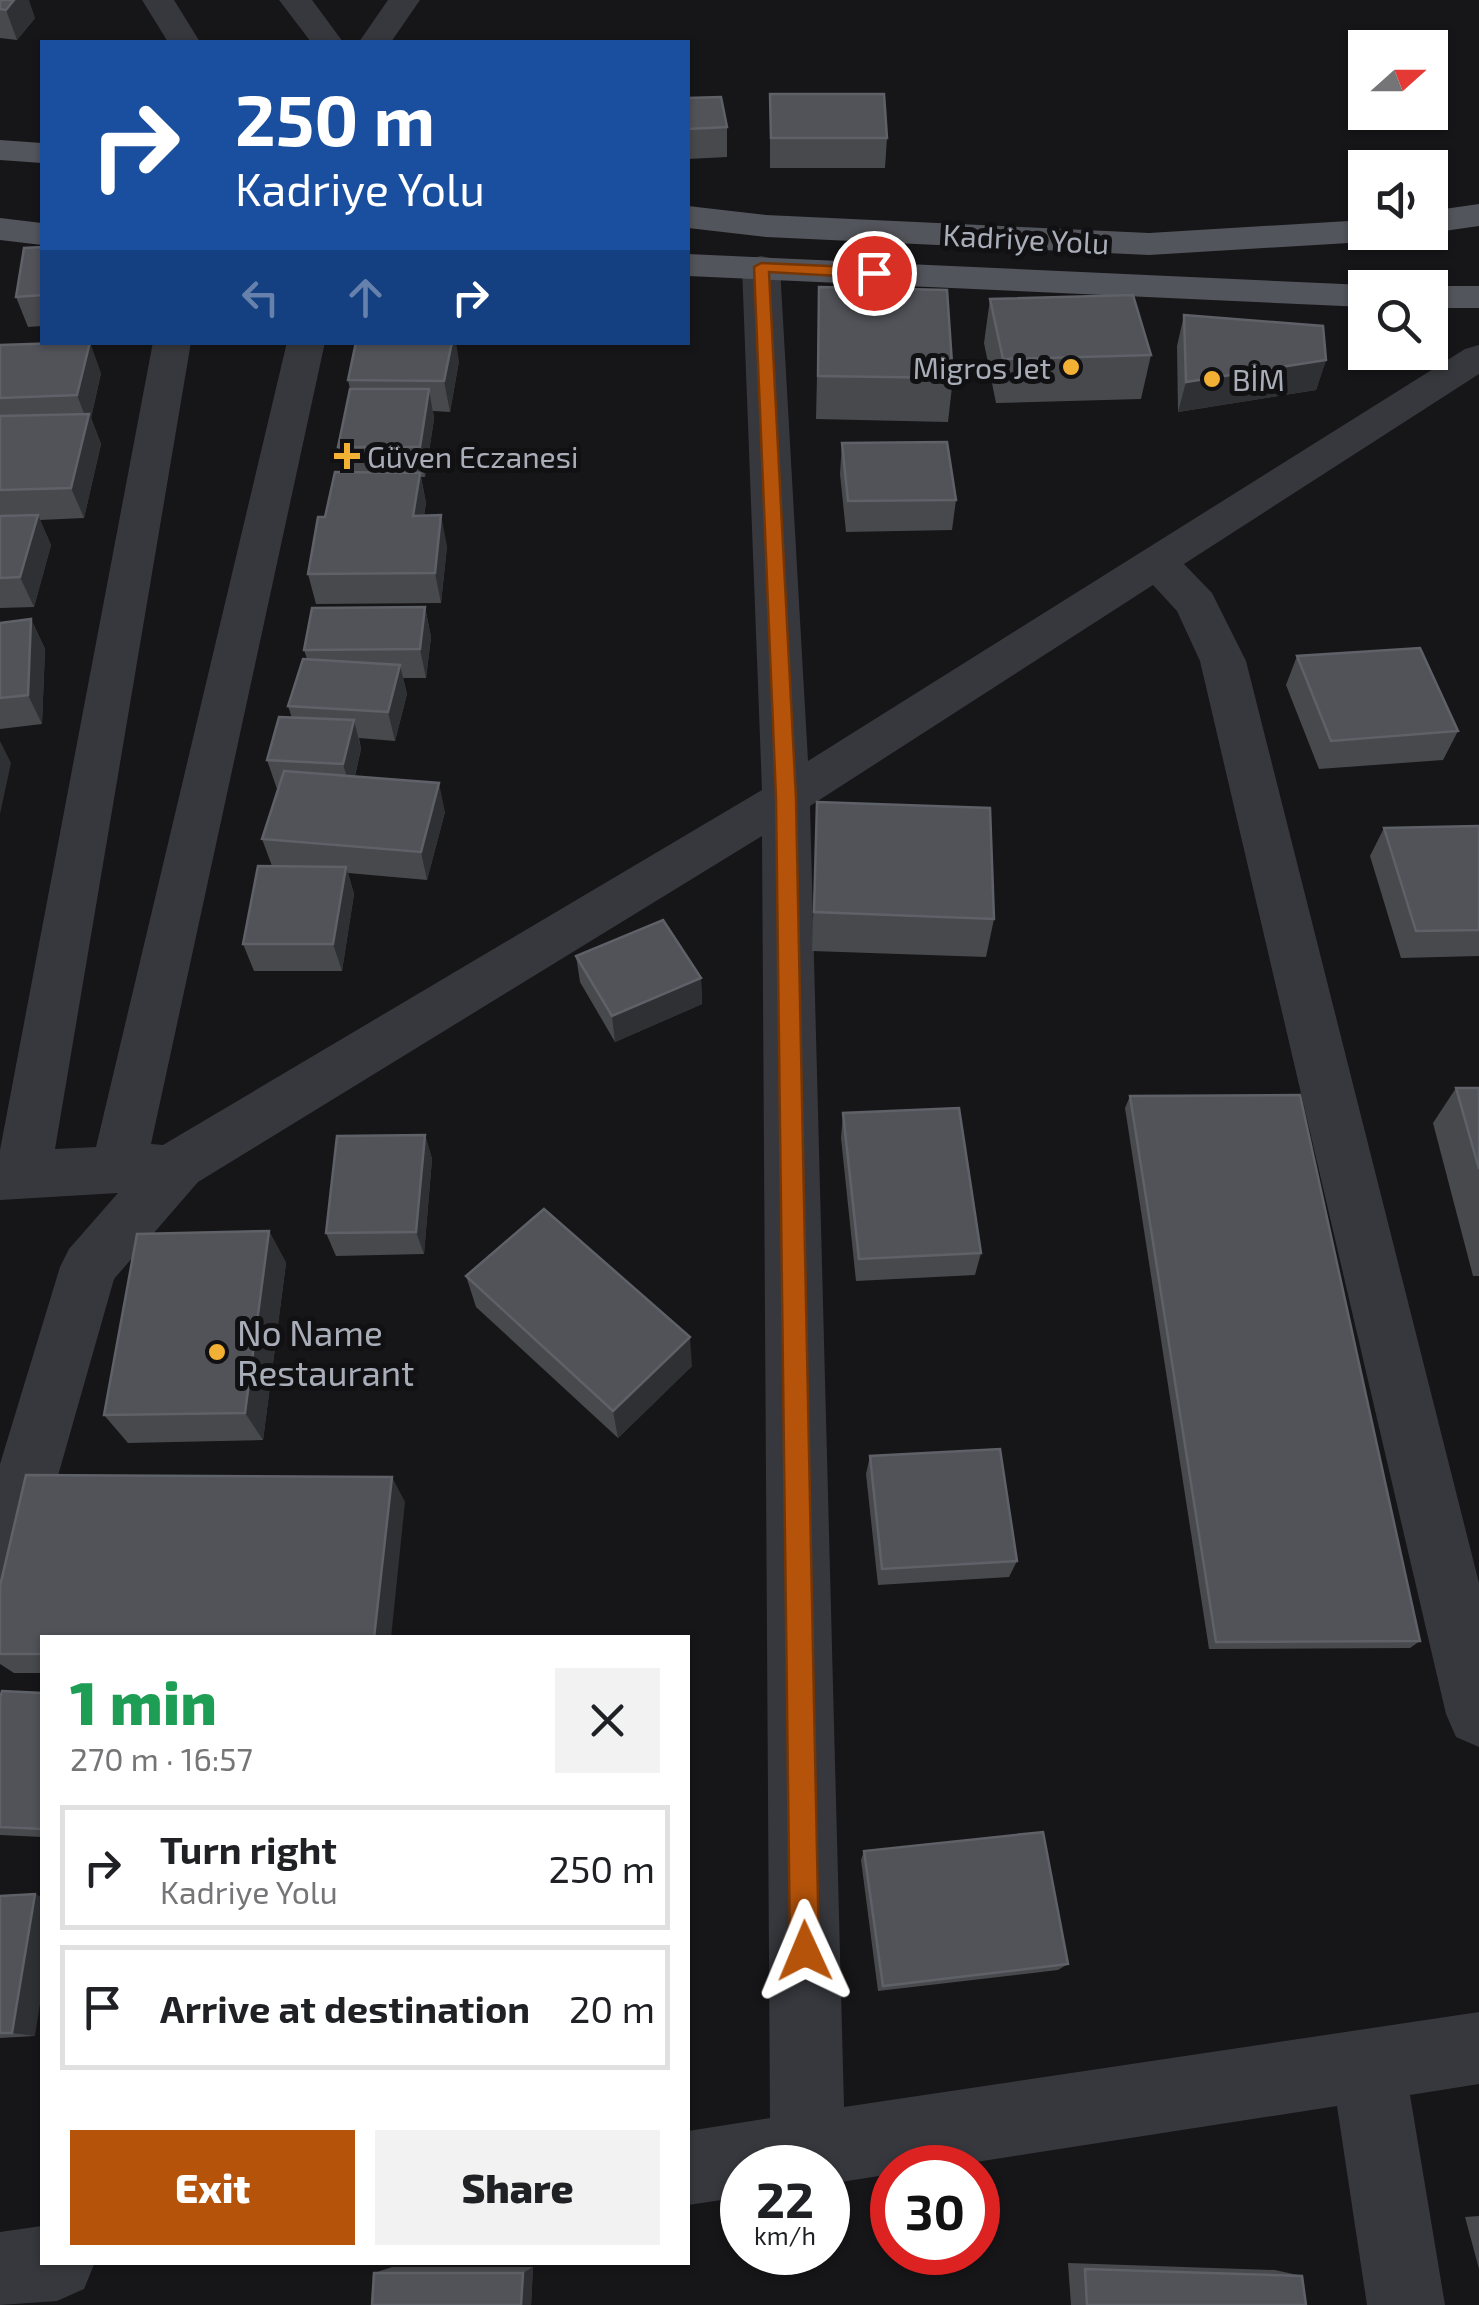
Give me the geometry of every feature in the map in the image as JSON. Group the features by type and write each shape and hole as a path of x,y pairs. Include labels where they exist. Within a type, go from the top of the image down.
{"main road":[{"path":"0,150 40,154"},
{"path":"1448,219 1479,215"},
{"name":"Kadriye Yolu","path":"690,218 766,226 1149,244 1348,232"},
{"path":"0,229 40,234"},
{"name":"Kadriye Yolu","path":"690,265 1348,295"},
{"path":"1448,296 1479,297"}],"street":[{"path":"158,0 183,40"},
{"path":"295,0 325,40"},
{"path":"376,40 404,0"},
{"path":"761,267 786,798 808,2145"},
{"path":"171,345 11,1175 178,1165"},
{"path":"118,1169 305,345"},
{"path":"0,1567 89,1267 178,1165 786,798 1479,357"},
{"path":"1159,564 1196,604 1223,661 1479,1714"},
{"path":"841,2145 1479,2048"},
{"path":"1368,2065 1406,2305"},
{"path":"690,2168 720,2163"},
{"path":"0,2271 40,2265"}],"building":[{"path":"0,0 14,0 6,10 0,9"},
{"path":"770,94 884,94 887,138 771,138"},
{"path":"721,97 727,127 690,129 690,98"},
{"path":"40,247 40,295 16,297 24,248"},
{"path":"819,287 947,290 953,378 818,376"},
{"path":"1133,295 1151,355 1003,359 990,299"},
{"path":"1184,315 1323,326 1326,360 1186,382"},
{"path":"0,345 89,345 77,395 0,398"},
{"path":"355,345 451,345 444,381 348,380"},
{"path":"350,389 429,389 420,447 338,447"},
{"path":"89,414 71,488 0,490 0,416"},
{"path":"947,442 956,500 848,501 842,443"},
{"path":"335,472 420,473 413,516 441,515 435,573 308,574 318,517 325,517"},
{"path":"38,515 20,577 0,578 0,516"},
{"path":"425,607 420,649 304,650 312,608"},
{"path":"31,619 28,695 0,698 0,623"},
{"path":"1420,648 1458,731 1331,741 1297,656"},
{"path":"303,659 400,665 388,712 288,706"},
{"path":"279,717 354,720 343,764 267,760"},
{"path":"284,771 439,783 421,852 262,839"},
{"path":"817,802 990,808 994,919 814,912"},
{"path":"1479,826 1479,930 1416,931 1384,828"},
{"path":"258,866 346,867 333,944 243,944"},
{"path":"663,920 701,978 612,1016 576,956"},
{"path":"1456,1088 1479,1088 1479,1169"},
{"path":"1300,1095 1420,1641 1216,1642 1130,1096"},
{"path":"959,1108 981,1253 859,1259 843,1113"},
{"path":"425,1135 416,1232 326,1233 337,1136"},
{"path":"544,1209 690,1337 613,1411 466,1276"},
{"path":"269,1231 245,1413 104,1415 137,1234"},
{"path":"1000,1449 1017,1561 882,1569 870,1456"},
{"path":"26,1475 392,1477 374,1635 40,1635 40,1654 0,1654 0,1586"},
{"path":"2,1691 40,1693 40,1829 0,1827"},
{"path":"1043,1832 1068,1964 883,1986 864,1851"},
{"path":"35,1894 12,2033 0,2033 0,1896"},
{"path":"1085,2269 1302,2276 1306,2305 1087,2305"},
{"path":"374,2273 523,2273 521,2305 372,2305"}],"place":[{"name":"Migros Jet","path":"1071,367"},
{"name":"BİM","path":"1212,379"},
{"name":"Güven Eczanesi","path":"347,456"},
{"name":"No Name Restaurant","path":"217,1352"}],"route":[{"path":"805,1951 786,798 761,267 874,273"}]}
